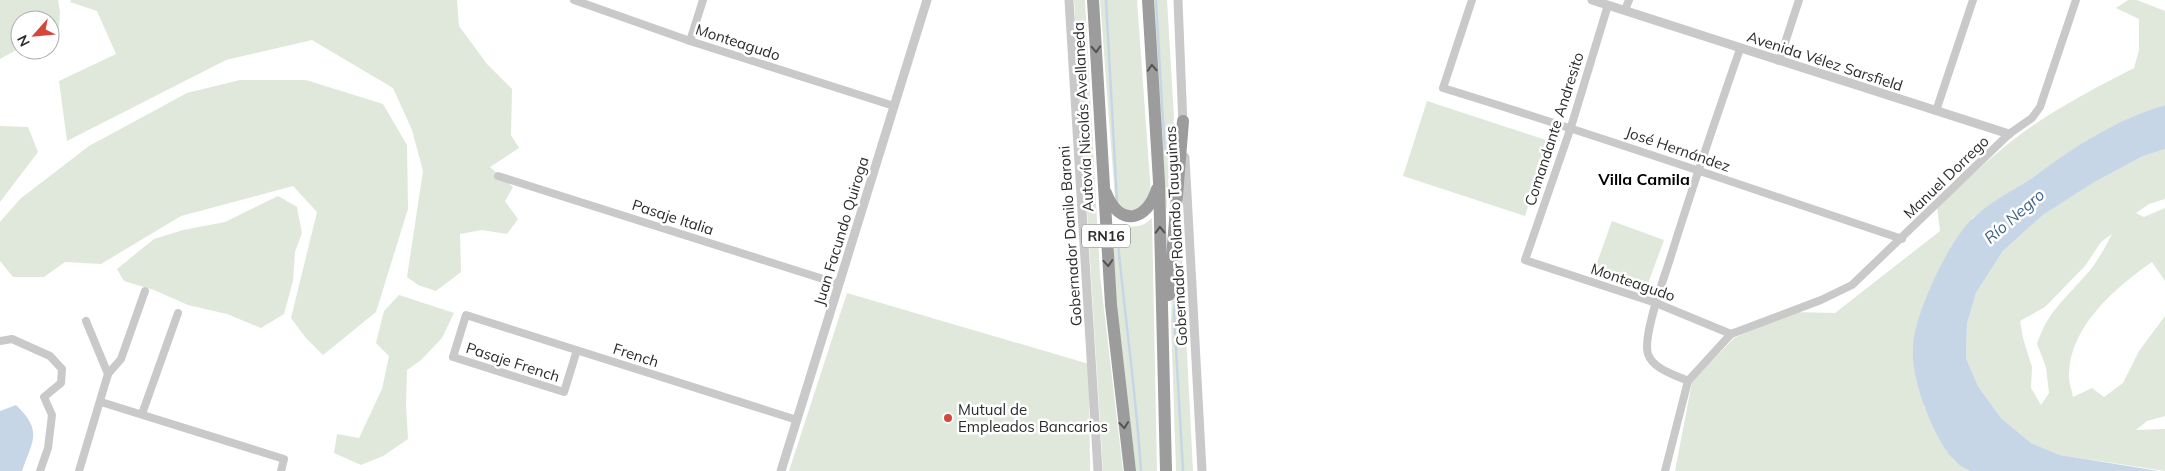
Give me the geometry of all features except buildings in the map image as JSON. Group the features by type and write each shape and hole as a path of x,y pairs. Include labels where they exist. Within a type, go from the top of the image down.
{"highway":[{"name":"Autovía Nicolás Avellaneda","path":"1093,0 1102,181 1111,305 1130,471"},
{"path":"1148,0 1159,182 1166,471"},
{"path":"1164,360 1183,121"},
{"path":"1102,181 1114,209 1120,214 1129,216 1138,215 1148,207 1159,182"}],"street":[{"name":"Monteagudo","path":"574,0 690,41 894,106"},
{"path":"690,41 703,0"},
{"name":"Juan Facundo Quiroga","path":"781,471 927,0"},
{"name":"Gobernador Danilo Baroni","path":"1069,0 1098,471"},
{"name":"Gobernador Rolando Tauguinas","path":"1178,0 1202,471"},
{"name":"José Hernández","path":"1472,0 1443,88 1572,127 1698,172 1902,239"},
{"name":"Avenida Vélez Sarsfield","path":"1592,0 2009,134"},
{"path":"1625,10 1629,0"},
{"path":"1779,61 1799,0"},
{"path":"1936,110 1973,0"},
{"path":"2009,134 2032,118 2040,107 2076,0"},
{"name":"Comandante Andresito","path":"1525,260 1572,127 1608,5"},
{"path":"1688,381 1654,365 1648,357 1646,349 1656,303 1740,49"},
{"name":"Manuel Dorrego","path":"1731,334 1821,300 1852,285 1902,239 2009,134"},
{"name":"Pasaje Italia","path":"498,176 839,284"},
{"name":"Monteagudo","path":"1525,260 1656,303 1731,334"},
{"path":"79,471 108,374 121,359 145,291"},
{"path":"142,414 178,313"},
{"name":"French","path":"453,357 466,315 797,420"},
{"path":"86,321 108,374"},
{"path":"1665,471 1688,381 1731,334"},
{"path":"0,341 12,339 50,356 62,369 61,383 44,397 52,415 48,448 40,471"},
{"name":"Pasaje French","path":"453,357 564,392 577,350"},
{"path":"101,402 284,459 281,471"}],"shaded area":[{"path":"0,0 58,0 60,10 10,10 10,54 0,59"},
{"path":"71,0 457,0 459,26 487,64 512,89 511,135 519,148 490,167 513,187 505,201 518,219 507,234 482,230 460,234 461,272 436,291 418,285 407,277 423,171 412,130 393,88 312,40 226,60 67,141 59,81 116,54 97,11 70,2"},
{"path":"1074,0 1085,0 1100,275 1123,471 1103,471"},
{"path":"1100,0 1137,0 1151,194 1139,210 1125,208 1115,198"},
{"path":"1153,0 1167,0 1174,117 1165,226"},
{"path":"2128,0 2137,0 2165,11 2165,105 2146,111 2096,136 1972,218 1924,407 1954,461 1970,471 1675,471 1692,382 1734,338 1792,312 1835,313 1940,231 1937,207 2009,143 2054,112 2134,68 2139,50 2139,19 2116,8"},
{"path":"240,80 306,80 383,104 407,145 408,209 376,312 323,355 306,338 291,318 317,212 293,186 181,216 101,264 65,262 44,277 13,277 0,261 0,222 20,199 89,146 187,93"},
{"path":"1427,101 1549,141 1525,216 1403,176"},
{"path":"0,126 28,127 38,152 0,202"},
{"path":"2165,149 2165,199 2149,204 2136,213 2144,217 2165,208 2165,281 2152,262 2124,283 2097,309 2077,340 2071,356 2069,377 2073,397 2092,388 2104,397 2123,383 2139,351 2165,316 2165,416 2147,421 2136,430 2165,429 2165,471 2060,455 2031,443 2001,418 1978,386 1966,358 1967,324 1976,293 2003,251 2043,215 2093,183 2143,156","holes":["2112,234 2100,257 2056,308 2041,333 2037,344 2046,367 2049,393 2041,405 2031,388 2032,367 2020,321 2045,307 2085,266 2101,242"]},
{"path":"1177,156 1193,471 1176,471 1171,320"},
{"path":"278,196 297,207 302,233 295,252 293,281 284,314 261,328 227,314 188,305 154,290 124,281 117,269 154,239 183,230 225,222"},
{"path":"1152,218 1157,471 1136,471 1116,307 1113,229 1122,226 1141,225"},
{"path":"1612,221 1664,240 1646,289 1594,271"},
{"name":"Mutual de Empleados Bancarios","path":"847,293 1089,364 1090,471 789,471"},
{"path":"399,295 454,313 442,338 421,360 407,370 406,405 408,439 383,456 361,465 334,453 337,434 359,438 382,389 389,356 376,343 384,311"}],"water":[{"name":"Río Negro","path":"2165,105 2165,149 2143,156 2093,183 2043,215 2003,251 1976,293 1967,324 1966,358 1978,386 2001,418 2031,443 2060,455 2159,471 1970,471 1956,462 1939,438 1922,401 1913,355 1915,335 1925,300 1952,245 1978,213 2066,154 2098,134 2130,118"},
{"path":"16,405 30,422 33,429 32,443 22,471 0,471 0,411"}],"waterway":[{"path":"1106,0 1117,201"},
{"path":"1156,0 1165,155"},
{"path":"1117,232 1141,471"},
{"path":"1177,297 1174,313 1183,471"}],"place":[{"name":"Mutual de Empleados Bancarios","path":"948,418"}],"district":[{"name":"Villa Camila","path":"1644,179"}]}
